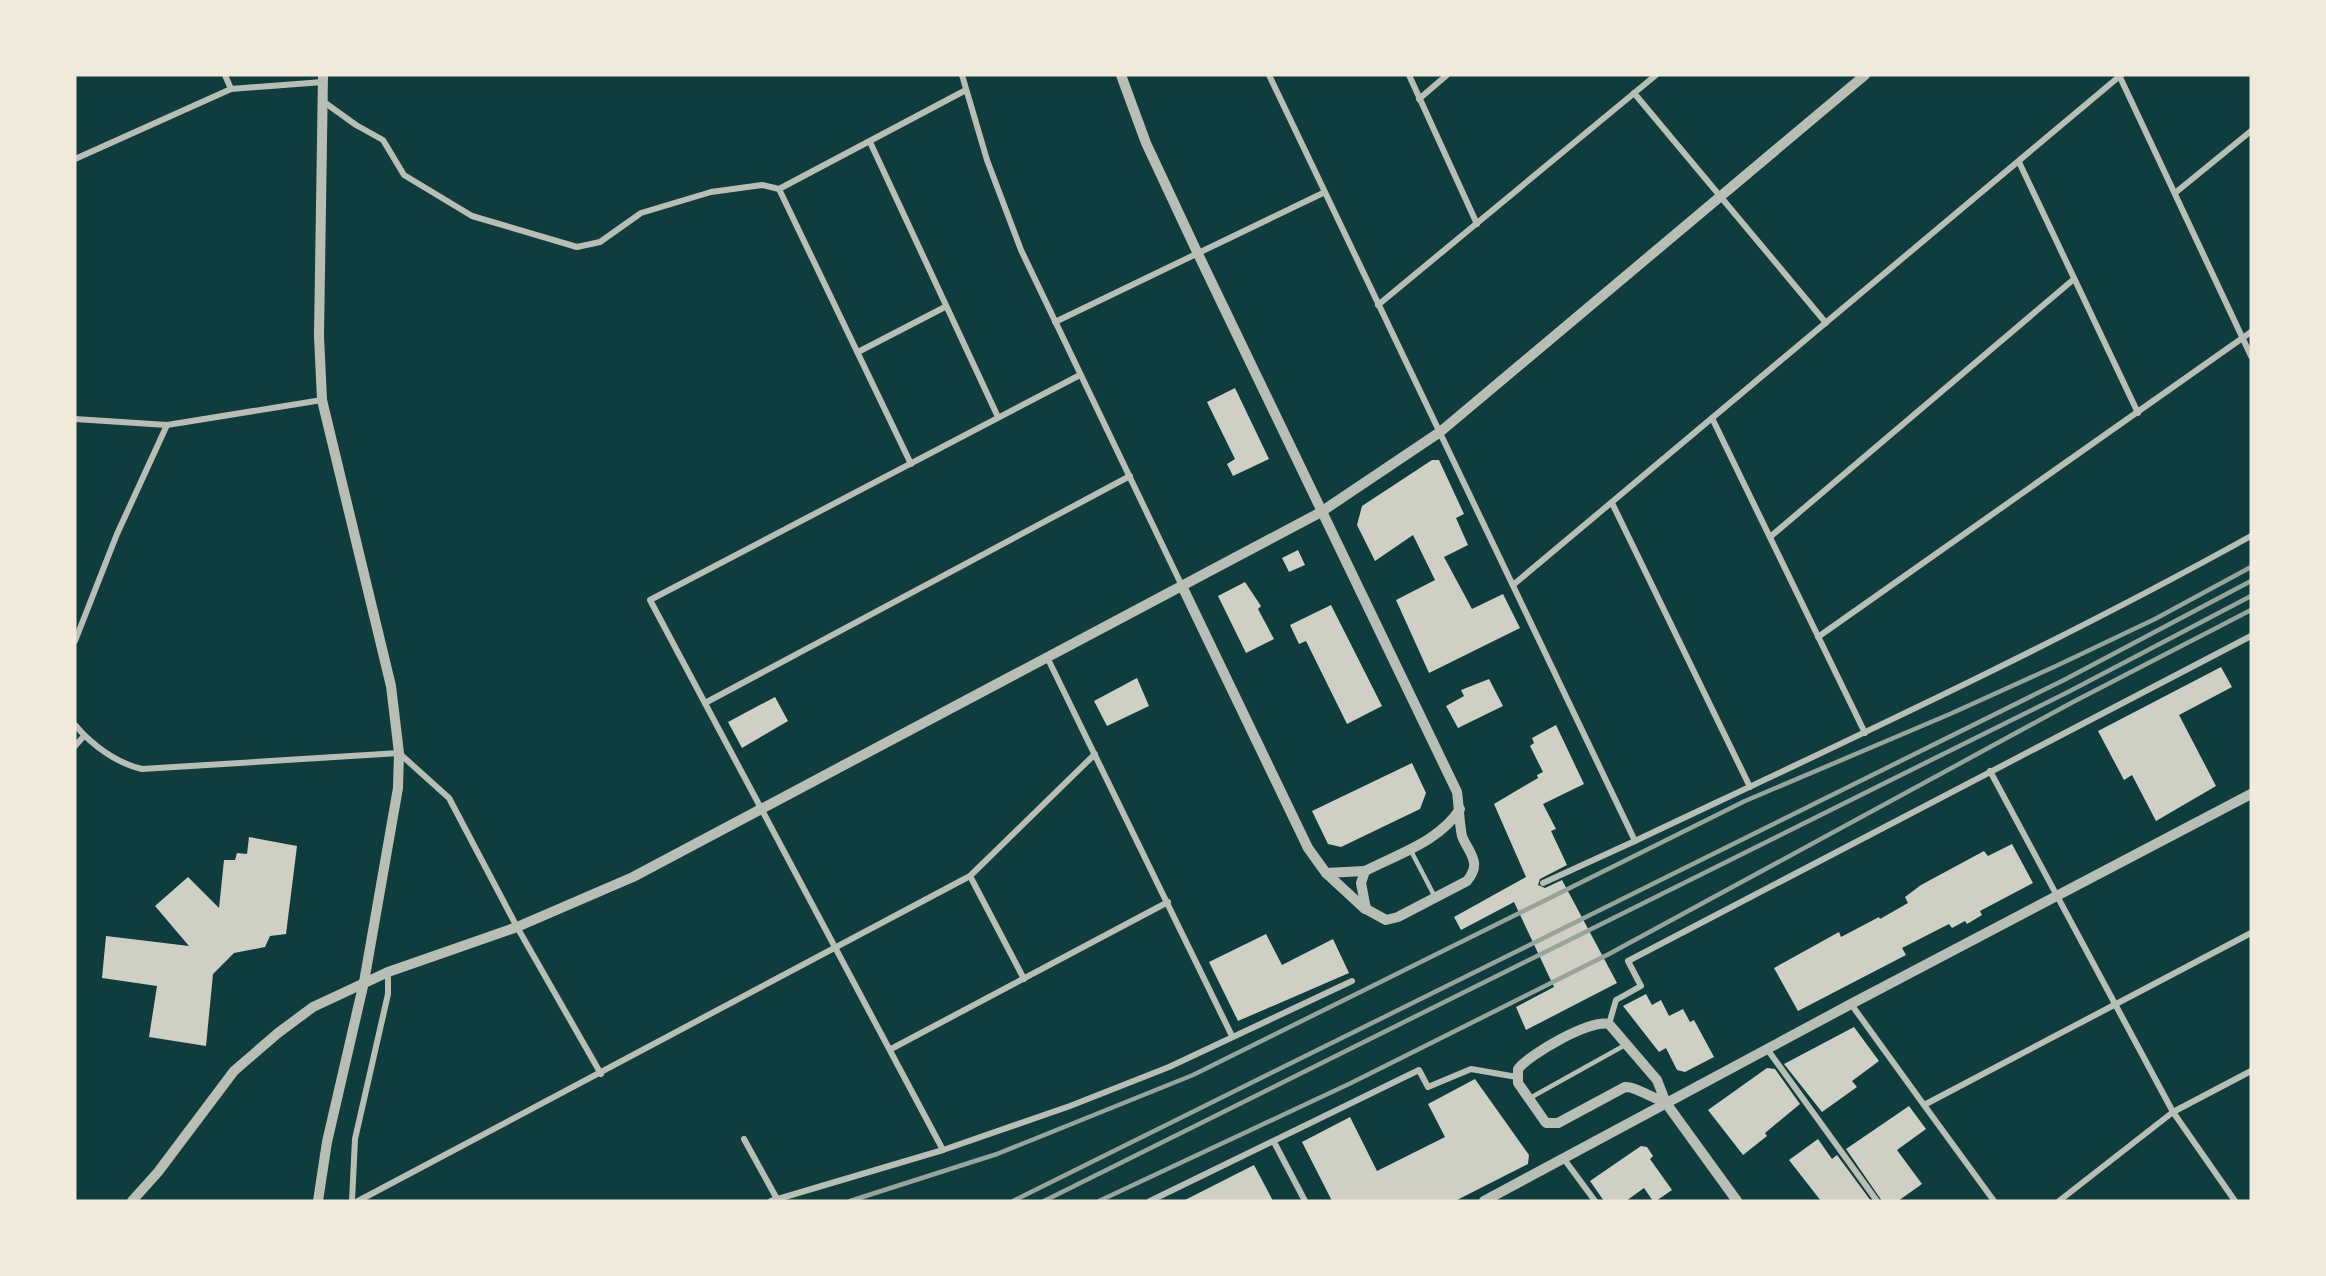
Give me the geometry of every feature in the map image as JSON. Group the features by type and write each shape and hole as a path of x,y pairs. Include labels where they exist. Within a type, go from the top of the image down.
{"street":[{"path":"225,75 231,89"},
{"path":"962,75 987,160 1017,240 1308,848 1326,873 1366,909 1386,920 1398,917 1467,881 1472,875 1474,863 1462,836 1457,792 1198,254 1146,143 1121,75"},
{"path":"1269,75 1323,193 1635,841"},
{"path":"1409,75 1477,224"},
{"path":"1419,99 1447,75"},
{"path":"1378,305 1656,75"},
{"path":"132,1201 158,1172 234,1071 278,1033 313,1007 388,972 517,927 633,877 1321,512 1440,432 1865,75"},
{"path":"1513,585 2120,75 2251,356"},
{"path":"75,159 231,89 323,79 319,336 322,400 391,686 399,753 398,788 364,982 327,1142 318,1201"},
{"path":"324,102 356,125 383,140 404,175 472,216 578,247 600,242 641,213 701,195 762,185 779,189 966,90"},
{"path":"1634,93 1826,323"},
{"path":"2175,194 2251,130"},
{"path":"870,142 998,417"},
{"path":"2019,162 2138,413"},
{"path":"779,189 910,464"},
{"path":"1055,322 1323,193"},
{"path":"1770,537 2074,279"},
{"path":"858,352 945,307"},
{"path":"1818,637 2251,332"},
{"path":"943,1150 650,600 1080,375"},
{"path":"75,419 167,425 322,400"},
{"path":"1712,418 1865,733"},
{"path":"75,641 117,534 167,425"},
{"path":"705,703 1130,476"},
{"path":"1612,503 1750,787"},
{"path":"1543,883 1865,733 2141,597 2251,536"},
{"path":"1608,1024 1616,1000 1641,987 1628,961 2251,636"},
{"path":"1047,657 1232,1036"},
{"path":"75,724 84,736 124,765 142,769 399,753 449,798 517,927 601,1074"},
{"path":"75,746 84,736"},
{"path":"358,1201 601,1074 970,876 1095,754"},
{"path":"1990,771 2173,1112 2235,1201"},
{"path":"1484,1201 1851,1004 2251,794"},
{"path":"1326,873 1365,871 1436,834 1453,820 1460,809"},
{"path":"1436,834 1455,832 1462,836"},
{"path":"1365,871 1361,889 1366,909"},
{"path":"970,876 1024,979"},
{"path":"891,1049 1168,902"},
{"path":"1924,1105 2251,933"},
{"path":"352,1201 355,1139 388,994 388,972"},
{"path":"744,1139 774,1200 1003,1131 1158,1072 1352,981"},
{"path":"1851,1004 1994,1201"},
{"path":"1666,1103 1644,1096 1635,1089 1624,1088 1551,1124 1541,1118 1527,1100 1518,1083 1518,1069 1534,1054 1597,1023 1608,1024 1628,1044 1657,1080 1666,1103 1737,1201"},
{"path":"1767,1049 1877,1201"},
{"path":"1150,1201 1419,1070 1428,1087 1471,1069 1517,1077"},
{"path":"2059,1201 2173,1112 2251,1071"},
{"path":"1274,1142 1305,1201"},
{"path":"1564,1159 1595,1201"}],"lane":[{"path":"1409,848 1435,897"},
{"path":"1527,1100 1628,1044"}],"building":[{"path":"1235,388 1269,459 1233,476 1227,464 1235,459 1207,402"},
{"path":"1432,460 1439,460 1464,514 1456,518 1468,545 1444,557 1472,609 1503,594 1520,628 1429,673 1396,600 1435,580 1413,535 1375,561 1357,525 1362,506"},
{"path":"1298,550 1305,565 1289,572 1282,558"},
{"path":"1245,582 1261,606 1258,609 1274,639 1246,653 1218,596"},
{"path":"1331,605 1382,706 1347,724 1306,641 1299,644 1290,625"},
{"path":"2221,667 2232,687 2179,715 2216,786 2156,821 2132,775 2124,780 2098,731"},
{"path":"1137,678 1149,706 1107,726 1094,701"},
{"path":"1489,679 1503,706 1458,728 1446,706 1464,696 1461,690"},
{"path":"775,697 788,721 742,748 728,722"},
{"path":"1556,725 1584,784 1543,804 1556,829 1551,831 1567,865 1540,879 1538,885 1545,888 1562,880 1617,983 1526,1030 1516,1007 1554,987 1514,902 1461,930 1454,917 1526,877 1494,804 1538,778 1537,775 1543,772 1530,746 1534,743 1532,738"},
{"path":"1412,763 1426,793 1420,809 1341,847 1328,844 1312,811"},
{"path":"249,837 297,846 286,934 270,936 265,947 234,953 213,974 206,1046 149,1037 157,986 102,978 106,936 189,946 155,906 188,877 219,908 224,860 235,860 237,853 247,854"},
{"path":"2012,844 2033,883 1980,911 1982,915 1967,924 1965,921 1952,928 1949,924 1902,948 1906,955 1798,1011 1774,968 1839,932 1841,937 1879,917 1880,919 1908,903 1905,897 1921,885 1984,851 1988,856"},
{"path":"1266,934 1282,965 1333,939 1349,973 1238,1021 1209,962"},
{"path":"1646,994 1652,1005 1661,1000 1669,1016 1683,1009 1690,1022 1694,1020 1714,1057 1685,1072 1677,1070 1666,1048 1659,1052 1623,1006"},
{"path":"1854,1027 1879,1061 1852,1081 1857,1087 1822,1112 1784,1064"},
{"path":"1767,1068 1775,1069 1800,1104 1765,1133 1767,1136 1743,1155 1708,1110"},
{"path":"1475,1079 1529,1155 1528,1164 1455,1201 1332,1201 1302,1142 1350,1117 1377,1171 1445,1137 1428,1104"},
{"path":"1909,1106 1926,1129 1897,1150 1922,1184 1898,1201 1882,1201 1846,1149"},
{"path":"1818,1139 1832,1159 1837,1155 1871,1201 1821,1201 1789,1160"},
{"path":"1641,1146 1647,1147 1653,1156 1650,1159 1672,1190 1656,1201 1653,1201 1644,1188 1626,1201 1604,1201 1590,1181"},
{"path":"1254,1165 1273,1201 1183,1201"}],"railway":[{"path":"850,1201 997,1154 1193,1075 1745,801 1950,714 2056,666 2155,619 2251,567"},
{"path":"1013,1201 2064,680 2251,581"},
{"path":"1044,1201 2070,691 2251,596"},
{"path":"1099,1201 1351,1083 1609,954 2073,702 2251,610"}]}
